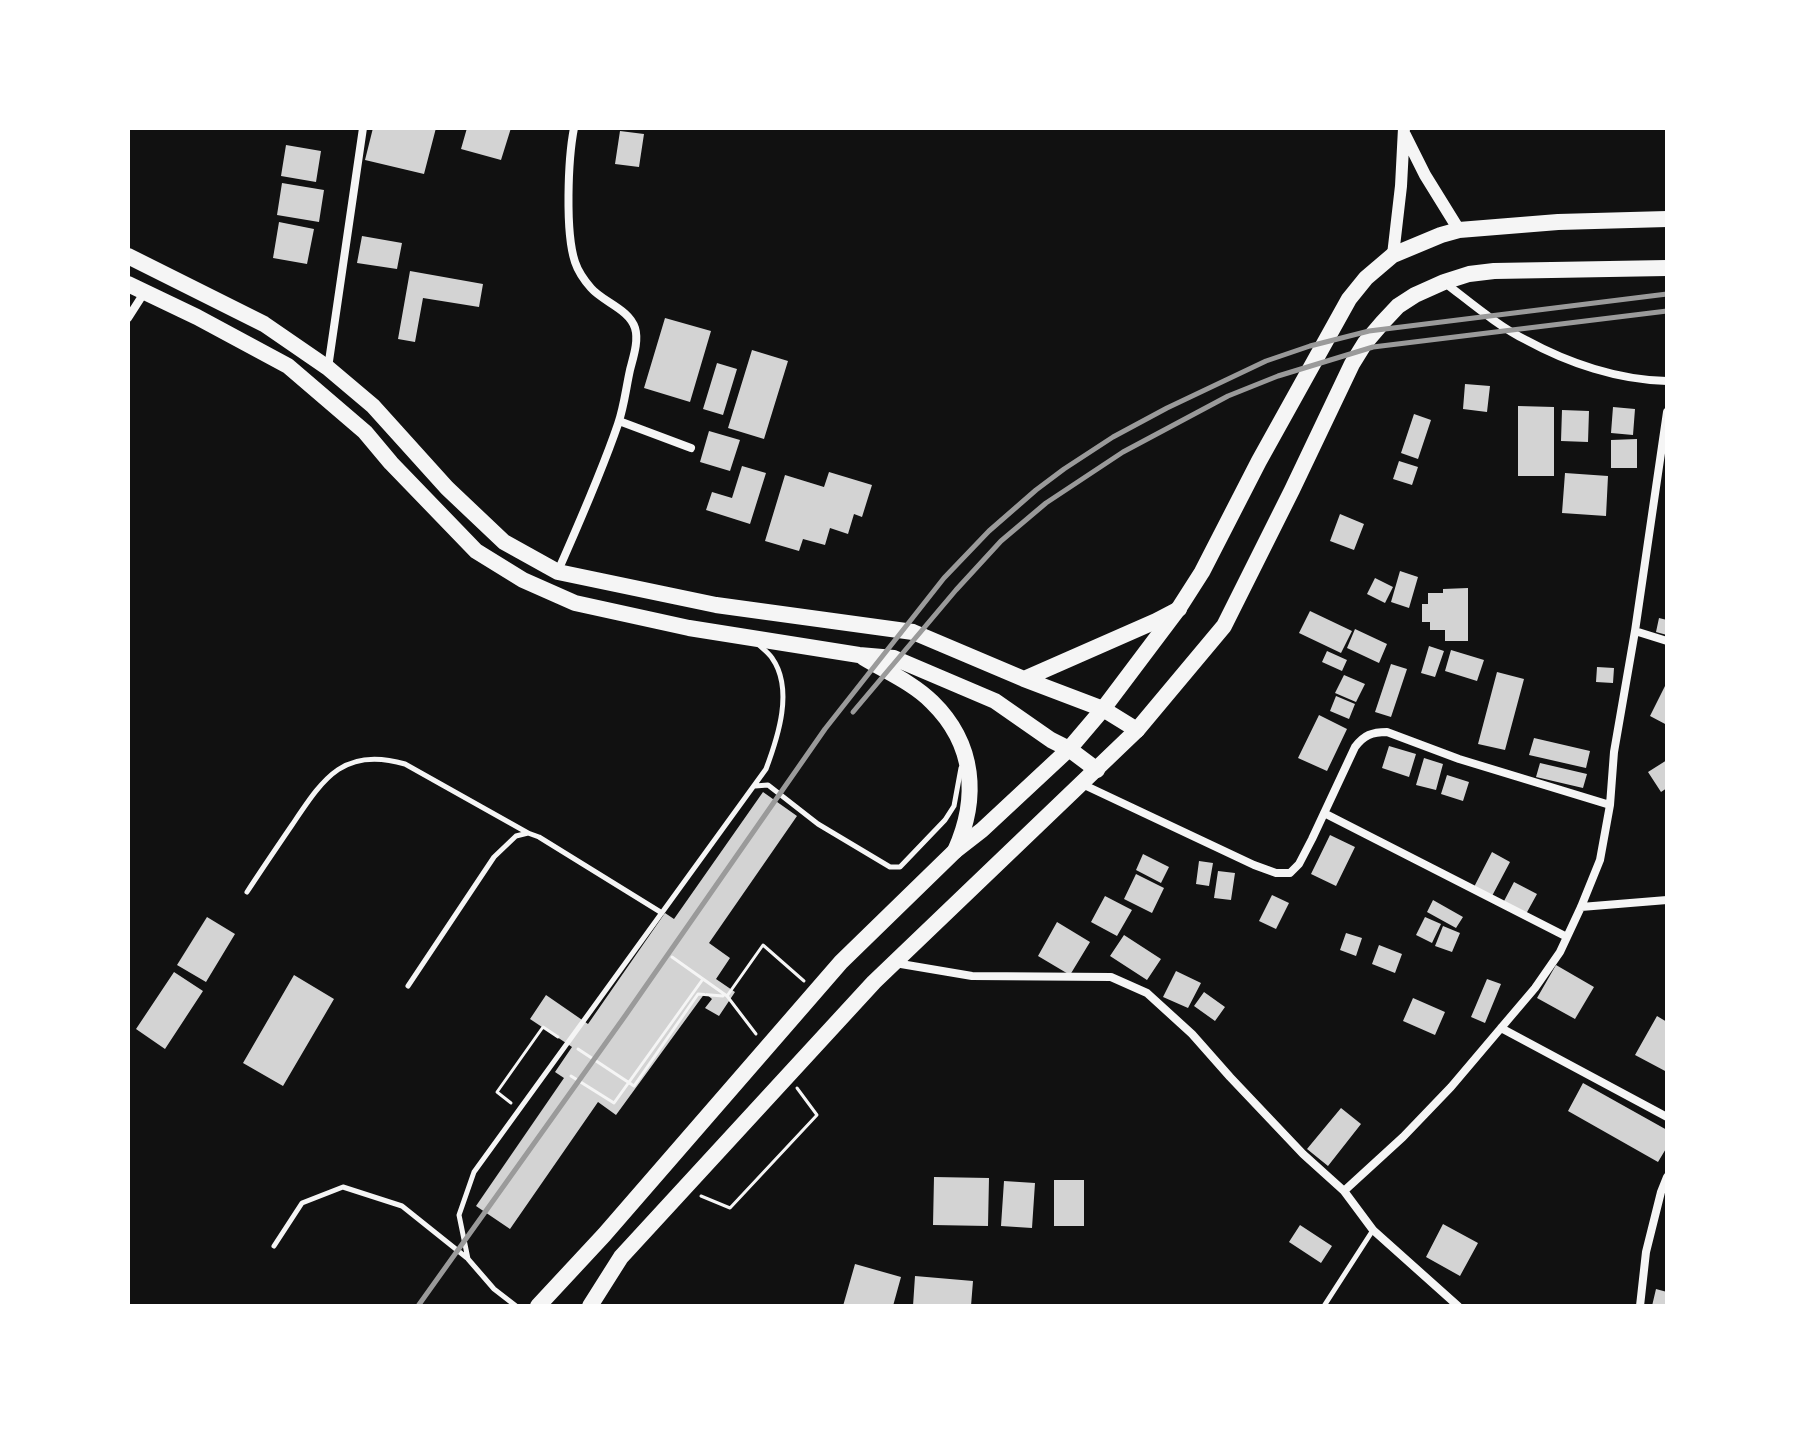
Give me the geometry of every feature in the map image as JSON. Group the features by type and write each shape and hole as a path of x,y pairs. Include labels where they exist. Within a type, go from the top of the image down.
{"main road":[{"path":"538,1306 604,1235 841,962 955,851 1069,749 1103,709 1179,608 1202,572 1259,461 1349,299 1366,278 1393,255 1459,230 1558,222 1667,219"},
{"path":"128,256 264,324 328,368 373,406 447,488 504,542 558,572 716,605 913,632 1103,709 1137,730"},
{"path":"590,1306 621,1257 874,982 1137,730 1224,626 1352,364 1365,343 1398,306 1415,295 1469,274 1667,268"},
{"path":"128,284 288,366 365,432 476,551 523,580 575,603 689,628 894,658 995,701 1097,770"},
{"path":"1024,679 1179,608"},
{"path":"859,655 903,680 931,701 948,721 961,745 969,771 970,799 965,825 955,851"}],"street":[{"path":"328,368 363,128"},
{"path":"558,572 619,421 636,335 629,317 593,291 575,262 570,201 570,150 574,128"},
{"path":"1404,130 1425,175 1459,230"},
{"path":"1393,255 1404,130"},
{"path":"1444,282 1524,339 1554,354 1587,367 1647,381 1667,381"},
{"path":"128,318 144,292"},
{"path":"1344,1191 1451,1087 1535,988 1560,952 1581,907 1600,860 1610,805 1614,752 1664,464 1667,412"},
{"path":"619,421 691,448"},
{"path":"1635,631 1667,641"},
{"path":"1082,784 1276,873 1290,873 1299,864 1355,747 1362,737 1376,732 1387,732 1459,759 1610,805"},
{"path":"1324,813 1567,937"},
{"path":"1581,907 1667,900"},
{"path":"894,963 972,976 1111,977 1147,993 1192,1034 1303,1154 1344,1191 1373,1230 1458,1306"},
{"path":"1501,1028 1667,1117"},
{"path":"1640,1306 1646,1252 1667,1177"},
{"path":"1656,1213 1667,1215"}],"lane":[{"path":"468,1259 459,1215 474,1172 766,769 776,744 784,702 782,681 773,658 752,639"},
{"path":"754,786 768,785 826,829 890,867 900,867 945,820 954,806 961,771 961,745"},
{"path":"247,892 328,776 343,766 370,758 385,758 405,764 539,837 662,913"},
{"path":"408,986 494,857 516,836 528,833"},
{"path":"274,1246 302,1203 343,1187 402,1206 468,1259 494,1289 516,1306"},
{"path":"1324,1306 1373,1230"}],"path":[{"path":"727,996 763,945 816,991"},
{"path":"672,957 727,996"},
{"path":"571,1076 614,1103 703,979"},
{"path":"519,1110 497,1092 543,1027 634,1086 698,994 727,996"},
{"path":"683,1188 730,1208 817,1115"}],"building":[{"path":"373,128 436,128 424,174 365,160"},
{"path":"467,128 511,128 501,160 461,149"},
{"path":"620,131 644,134 639,167 615,164"},
{"path":"286,145 321,151 316,182 281,176"},
{"path":"282,183 324,190 319,222 277,215"},
{"path":"279,222 314,229 307,264 273,258"},
{"path":"362,236 402,243 397,269 357,263"},
{"path":"410,271 483,284 479,307 423,298 415,342 398,339"},
{"path":"665,318 711,331 690,402 644,388"},
{"path":"752,350 788,361 764,439 728,428"},
{"path":"717,363 737,369 723,415 703,409"},
{"path":"1465,384 1490,386 1487,412 1463,409"},
{"path":"1518,406 1554,407 1554,476 1518,476"},
{"path":"1613,407 1635,409 1633,435 1611,433"},
{"path":"1562,410 1589,411 1588,442 1561,441"},
{"path":"1414,414 1431,420 1418,459 1401,453"},
{"path":"709,431 740,440 730,471 700,462"},
{"path":"1637,439 1637,468 1611,468 1611,440"},
{"path":"1399,461 1418,467 1412,485 1393,479"},
{"path":"742,466 766,473 750,524 706,510 712,492 732,498"},
{"path":"829,472 872,485 862,517 854,514 848,534 830,528 825,545 803,539 799,551 765,541 785,475 824,487"},
{"path":"1565,473 1608,476 1606,516 1562,513"},
{"path":"1340,514 1364,524 1354,550 1330,541"},
{"path":"1400,571 1418,577 1409,608 1391,602"},
{"path":"1375,578 1393,587 1385,603 1367,594"},
{"path":"1468,588 1468,641 1445,641 1445,630 1430,630 1430,622 1422,622 1422,604 1428,604 1428,593"},
{"path":"1310,611 1352,631 1341,653 1299,633"},
{"path":"1659,618 1667,620 1667,635 1656,632"},
{"path":"1355,629 1387,644 1379,663 1347,648"},
{"path":"1429,646 1444,651 1435,677 1421,673"},
{"path":"1451,650 1484,660 1477,681 1445,671"},
{"path":"1327,651 1347,660 1342,671 1322,662"},
{"path":"1391,664 1407,669 1391,717 1375,712"},
{"path":"1597,667 1614,668 1613,683 1596,682"},
{"path":"1497,672 1524,679 1505,750 1478,744"},
{"path":"1344,675 1365,684 1356,702 1335,693"},
{"path":"1667,682 1667,725 1650,716"},
{"path":"1336,696 1355,704 1349,719 1330,711"},
{"path":"1319,715 1347,729 1327,771 1298,758"},
{"path":"1534,738 1590,751 1586,768 1529,755"},
{"path":"1389,746 1416,754 1409,777 1382,768"},
{"path":"1424,758 1443,764 1436,790 1416,785"},
{"path":"1667,760 1667,788 1661,792 1648,772"},
{"path":"1540,763 1587,774 1583,788 1536,777"},
{"path":"1447,775 1469,782 1463,801 1441,794"},
{"path":"763,792 797,816 709,943 730,958 716,979 735,992 719,1016 705,1008 712,999 705,993 616,1115 598,1102 510,1229 476,1206 564,1078 555,1072 572,1047 530,1019 546,995 588,1024 665,913 674,919"},
{"path":"1330,835 1355,847 1336,886 1311,874"},
{"path":"1492,852 1510,862 1492,896 1474,887"},
{"path":"1143,854 1169,867 1161,883 1136,870"},
{"path":"1199,861 1213,863 1209,886 1196,884"},
{"path":"1218,871 1235,873 1231,900 1214,898"},
{"path":"1136,874 1164,888 1152,913 1124,899"},
{"path":"1514,882 1537,894 1526,914 1503,903"},
{"path":"1272,895 1289,903 1276,929 1259,921"},
{"path":"1105,896 1132,910 1117,936 1091,922"},
{"path":"1433,900 1463,917 1456,928 1427,912"},
{"path":"207,917 235,934 206,982 177,965"},
{"path":"1425,917 1441,924 1432,943 1416,935"},
{"path":"1057,922 1090,942 1070,975 1038,956"},
{"path":"1443,926 1460,933 1452,952 1435,946"},
{"path":"1346,933 1362,938 1356,956 1340,950"},
{"path":"1124,935 1161,959 1147,980 1110,956"},
{"path":"1379,945 1402,954 1395,973 1372,964"},
{"path":"1556,965 1594,987 1575,1019 1537,998"},
{"path":"1176,971 1201,983 1188,1008 1163,997"},
{"path":"174,972 203,991 165,1049 136,1029"},
{"path":"294,975 334,999 283,1086 243,1063"},
{"path":"1487,979 1501,984 1485,1023 1471,1017"},
{"path":"1204,992 1225,1007 1215,1021 1194,1006"},
{"path":"1413,998 1445,1012 1435,1035 1403,1021"},
{"path":"1657,1016 1667,1022 1667,1072 1635,1055"},
{"path":"1583,1083 1667,1130 1667,1147 1658,1162 1568,1111"},
{"path":"1341,1108 1361,1124 1328,1166 1307,1149"},
{"path":"934,1177 989,1178 988,1226 933,1225"},
{"path":"1054,1180 1084,1180 1084,1226 1054,1226"},
{"path":"1004,1181 1035,1183 1032,1228 1001,1226"},
{"path":"1443,1224 1478,1243 1460,1276 1426,1257"},
{"path":"1300,1225 1332,1246 1321,1263 1289,1242"},
{"path":"855,1264 901,1277 893,1306 843,1306"},
{"path":"915,1276 973,1281 971,1306 913,1306"},
{"path":"1656,1289 1667,1292 1667,1306 1652,1306"}],"railway":[{"path":"418,1306 825,729 944,578 989,531 1036,490 1113,437 1167,408 1266,361 1310,346 1369,331 1667,294"},
{"path":"853,712 1001,541 1046,503 1123,452 1228,396 1278,376 1373,347 1667,311"}]}
